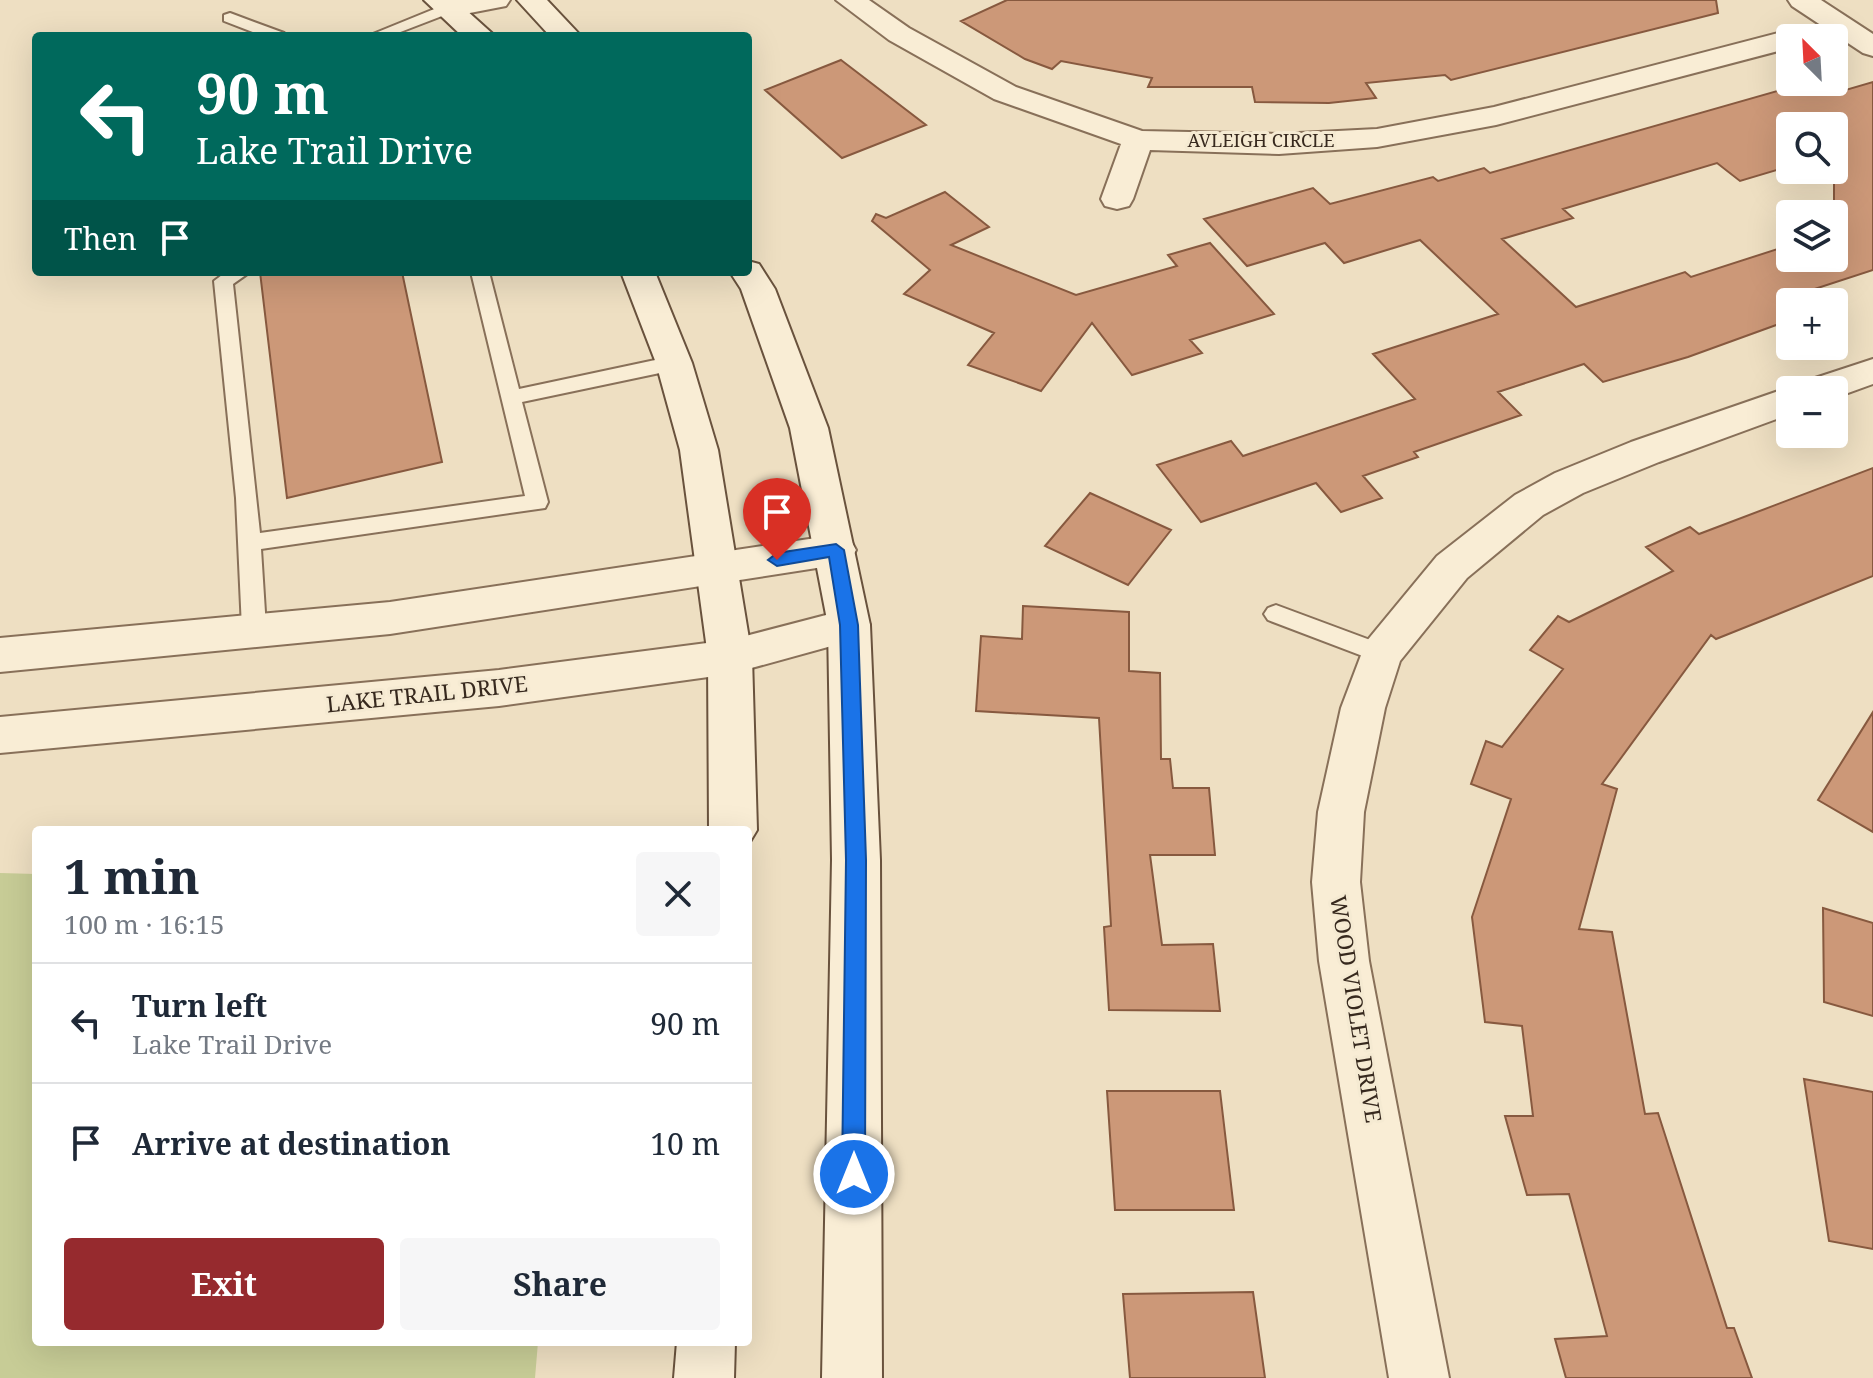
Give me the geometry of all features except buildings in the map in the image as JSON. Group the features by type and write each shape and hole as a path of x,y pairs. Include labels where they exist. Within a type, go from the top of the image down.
{"street":[{"path":"449,3 496,0"},
{"path":"531,0 562,32"},
{"name":"AVLEIGH CIRCLE","path":"850,0 899,34 1005,93 1138,140 1279,144 1377,138 1496,116 1776,42"},
{"path":"1802,0 1837,24"},
{"path":"449,3 476,32"},
{"name":"AVLEIGH CIRCLE","path":"1847,24 1873,16"},
{"path":"1848,31 1873,47"},
{"path":"1117,199 1138,140"},
{"path":"640,276 674,363 699,450 730,657 733,826"},
{"path":"750,276 758,289 809,428 849,625 856,860 852,1378"},
{"path":"1848,380 1873,371"},
{"name":"WOOD VIOLET DRIVE","path":"1419,1378 1344,961 1336,882 1341,812 1363,708 1381,654 1452,567 1529,505 1569,483 1645,452 1776,405"},
{"path":"0,655 254,628 390,618 836,550"},
{"name":"LAKE TRAIL DRIVE","path":"0,735 499,688 730,657 849,625"},
{"path":"704,1378 706,1346"}],"lane":[{"path":"385,32 449,3"},
{"path":"230,18 267,32"},
{"path":"232,276 254,628"},
{"path":"249,543 537,502 481,276"},
{"path":"512,397 674,363"},
{"path":"1276,614 1381,654"}],"green space":[{"path":"0,873 32,874 32,1346 538,1346 535,1378 0,1378"}],"route":[{"path":"777,560 836,550 849,625 856,860 854,1174"}]}
